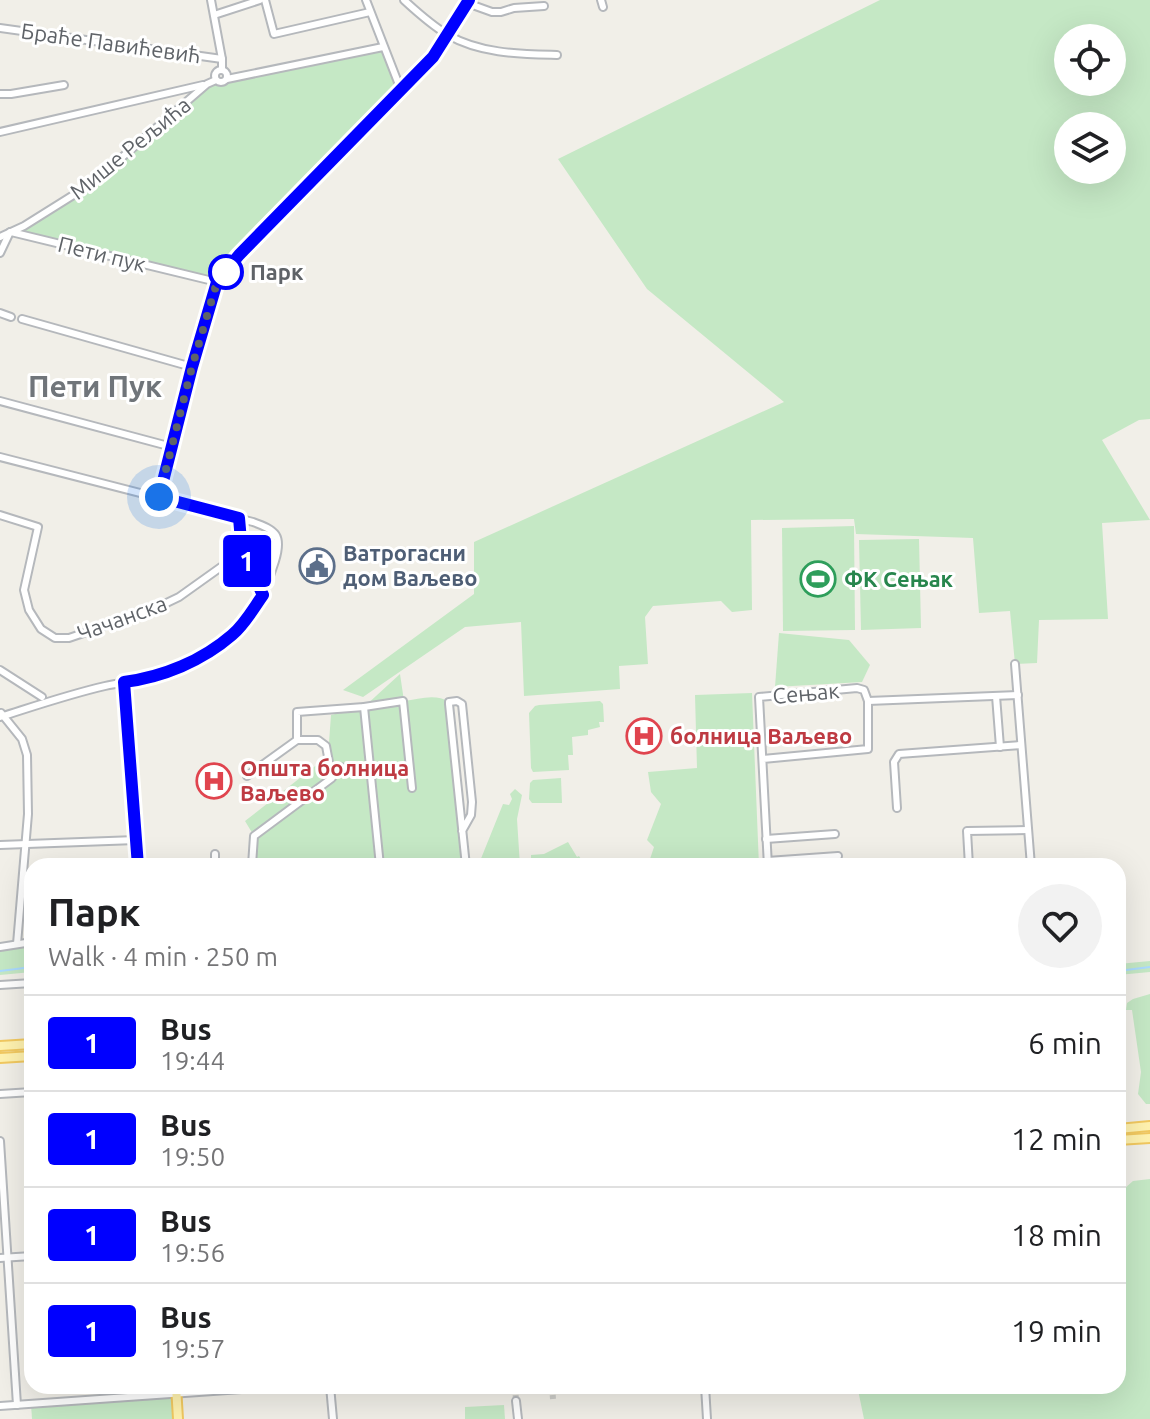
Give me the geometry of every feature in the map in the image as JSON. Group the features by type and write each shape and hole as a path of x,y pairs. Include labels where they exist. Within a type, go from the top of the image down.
{"main road":[{"path":"0,1046 24,1044"},
{"path":"0,1058 24,1056"},
{"path":"1126,1128 1150,1126"},
{"path":"1126,1140 1150,1138"},
{"path":"176,1394 178,1419"}],"street":[{"path":"211,0 222,70 227,79"},
{"path":"214,15 263,0 274,34 370,12"},
{"path":"366,0 401,90"},
{"path":"404,0 448,35 488,50 557,55"},
{"path":"159,497 217,282 239,255 433,57 468,1 492,12 544,6"},
{"name":"Браће Павићевић","path":"0,28 222,59"},
{"path":"222,70 215,74 220,83 383,47"},
{"name":"Мише Рељића","path":"0,237 24,226 91,184 207,84 216,80"},
{"path":"0,132 207,84"},
{"path":"0,94 64,85"},
{"path":"177,92 182,106"},
{"path":"0,253 10,232"},
{"name":"Пети пук","path":"10,232 217,282"},
{"path":"0,313 11,317"},
{"path":"22,319 192,367"},
{"path":"0,401 172,447"},
{"path":"0,457 239,518 269,528 277,534 279,542 263,595 232,635 195,661 155,677 108,685 1,715 22,739 27,755 28,814 17,944"},
{"name":"Чачанска","path":"0,515 38,527 24,590 29,610 41,629 55,638 69,638 154,609 179,597 242,552"},
{"path":"239,518 242,552 263,595"},
{"path":"1015,664 1030,858"},
{"path":"0,670 42,697"},
{"path":"124,682 137,858"},
{"name":"Сењак","path":"857,688 864,690 868,701 869,745 866,750 763,759 759,697 857,688"},
{"name":"Сењак","path":"868,701 1018,695"},
{"path":"996,696 1000,747"},
{"path":"297,740 297,712 403,701 412,788"},
{"path":"462,831 471,815 472,802 462,704 457,701 449,704 462,831 465,858"},
{"path":"364,707 379,858"},
{"path":"247,776 297,740 318,740 326,746 332,778 254,836 253,858"},
{"path":"897,808 894,762 899,754 1021,745"},
{"path":"763,759 767,858"},
{"path":"330,766 370,771"},
{"path":"969,858 967,831 1028,830"},
{"path":"766,839 835,834"},
{"path":"0,845 136,840"},
{"path":"820,858 838,856"},
{"path":"0,947 24,943"},
{"path":"0,985 24,984"},
{"path":"0,1094 24,1092"},
{"path":"0,1141 3,1258 17,1405"},
{"path":"3,1258 24,1257"},
{"path":"0,1406 134,1394"},
{"path":"331,1394 333,1419"},
{"path":"705,1394 707,1419"},
{"path":"516,1401 518,1419"}],"green space":[{"path":"880,0 1150,0 1150,419 1139,420 1102,440 1150,520 1102,523 1108,619 1039,620 1037,663 1015,664 1010,611 979,613 973,538 856,534 854,519 751,520 752,610 732,612 721,601 653,606 645,617 648,664 619,666 620,689 524,696 521,622 465,627 363,697 343,690 474,594 474,542 784,402 647,289 558,159"},
{"path":"383,47 401,90 239,255 217,282 10,232 91,184 216,80 222,82"},
{"name":"ФК Сењак","path":"854,526 855,630 783,631 782,528"},
{"path":"919,539 921,628 861,630 859,540"},
{"path":"779,633 849,640 870,665 862,682 775,687"},
{"path":"400,674 404,701 433,697 449,702 465,858 253,858 254,836 245,821 328,756 331,715 364,707"},
{"path":"752,693 759,858 650,858 654,847 647,840 661,804 651,792 648,772 697,768 695,695"},
{"path":"600,701 604,722 599,722 600,727 588,730 588,735 572,737 573,755 568,755 569,770 533,772 529,713 535,706"},
{"path":"561,778 562,803 532,803 529,799 533,780"},
{"path":"515,789 522,795 517,819 519,858 481,858 503,804 509,805 512,799 510,794"},
{"path":"568,842 580,858 531,858 531,855 544,854"},
{"path":"24,944 24,973 0,975 0,950"},
{"path":"1150,961 1150,972 1126,974 1126,963"},
{"path":"1150,994 1150,1104 1146,1104 1138,1094 1141,1072 1132,1010 1126,1010 1127,1003 1133,999"},
{"path":"1150,1179 1150,1419 864,1419 859,1394 1126,1394 1126,1187 1133,1181"},
{"path":"176,1394 178,1419 32,1419 31,1404"},
{"path":"504,1405 505,1419 465,1419 465,1407"}],"waterway":[{"path":"1126,970 1150,967"},
{"path":"0,971 24,968"}],"tunnel":[{"path":"516,1394 516,1401"},
{"path":"553,1394 553,1399"}],"bus line":[{"name":"1","path":"137,858 124,682 155,677 195,661 232,635 263,595 242,552 239,518 159,497 217,282 239,255 433,57 469,0"}],"place":[{"name":"Парк","path":"226,272"},
{"name":"Ватрогасни дом Ваљево","path":"317,566"},
{"name":"ФК Сењак","path":"818,579"},
{"name":"болница Ваљево","path":"644,736"},
{"name":"Општа болница Ваљево","path":"214,781"}],"district":[{"name":"Пети Пук","path":"95,387"}],"route":[{"path":"159,497 217,282 228,269 226,272"}]}
